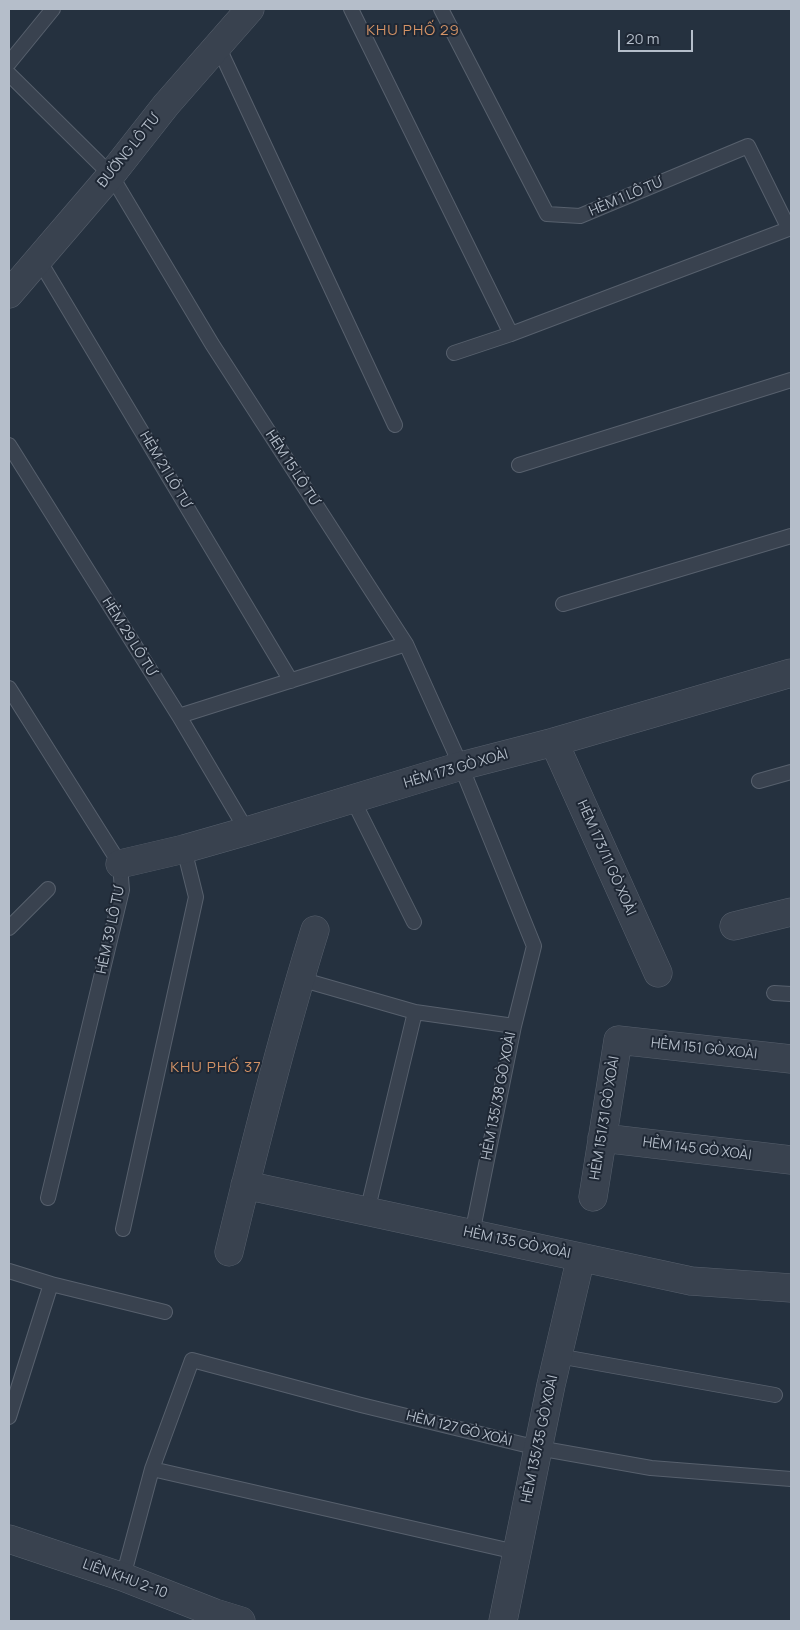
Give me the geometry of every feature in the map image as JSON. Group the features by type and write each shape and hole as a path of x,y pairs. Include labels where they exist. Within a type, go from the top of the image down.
{"street":[{"name":"ĐƯỜNG LÔ TƯ","path":"9,294 111,175 166,105 250,9"},
{"name":"HẺM 173 GÒ XOÀI","path":"120,864 247,832 461,766 554,742 791,673"},
{"name":"HẺM 173/11 GÒ XOÀI","path":"554,742 658,973"},
{"path":"734,926 791,912"},
{"path":"229,1252 245,1184 315,930"},
{"name":"HẺM 151 GÒ XOÀI","path":"618,1040 791,1059"},
{"name":"HẺM 151/31 GÒ XOÀI","path":"593,1197 618,1040"},
{"name":"HẺM 145 GÒ XOÀI","path":"602,1138 791,1160"},
{"name":"HẺM 135 GÒ XOÀI","path":"245,1184 691,1281 791,1288"},
{"name":"HẺM 135/35 GÒ XOÀI","path":"503,1621 538,1448 581,1257"},
{"name":"LIÊN KHU 2-10","path":"9,1539 122,1577 215,1613 242,1621"}],"lane":[{"path":"9,63 53,9"},
{"path":"351,9 511,334"},
{"name":"HẺM 1 LÔ TƯ","path":"441,9 547,214 580,216 748,146 790,228"},
{"path":"218,46 395,424"},
{"name":"HẺM 15 LÔ TƯ","path":"9,74 111,175 212,344 406,644 461,766 534,946 514,1026"},
{"path":"454,353 511,334 790,228"},
{"name":"HẺM 21 LÔ TƯ","path":"39,260 291,681"},
{"path":"519,465 791,380"},
{"name":"HẺM 29 LÔ TƯ","path":"9,445 179,716 247,832"},
{"path":"563,604 791,536"},
{"path":"179,716 406,644"},
{"name":"HẺM 39 LÔ TƯ","path":"9,688 120,864 122,890 48,1198"},
{"path":"759,781 791,772"},
{"path":"353,800 414,922"},
{"path":"123,1230 196,898 184,849"},
{"path":"10,924 48,889"},
{"name":"HẺM 135/38 GÒ XOÀI","path":"300,979 415,1012 514,1026 472,1234"},
{"path":"774,993 791,994"},
{"path":"367,1212 415,1012"},
{"path":"9,1271 51,1284 165,1312"},
{"path":"9,1417 51,1284"},
{"path":"558,1356 775,1395"},
{"name":"HẺM 127 GÒ XOÀI","path":"152,1470 192,1360 361,1405 538,1448 651,1468 791,1480"},
{"path":"122,1577 152,1470 516,1552"}],"district":[{"name":"KHU PHỐ 29","path":"413,31"},
{"name":"KHU PHỐ 37","path":"216,1068"}]}
